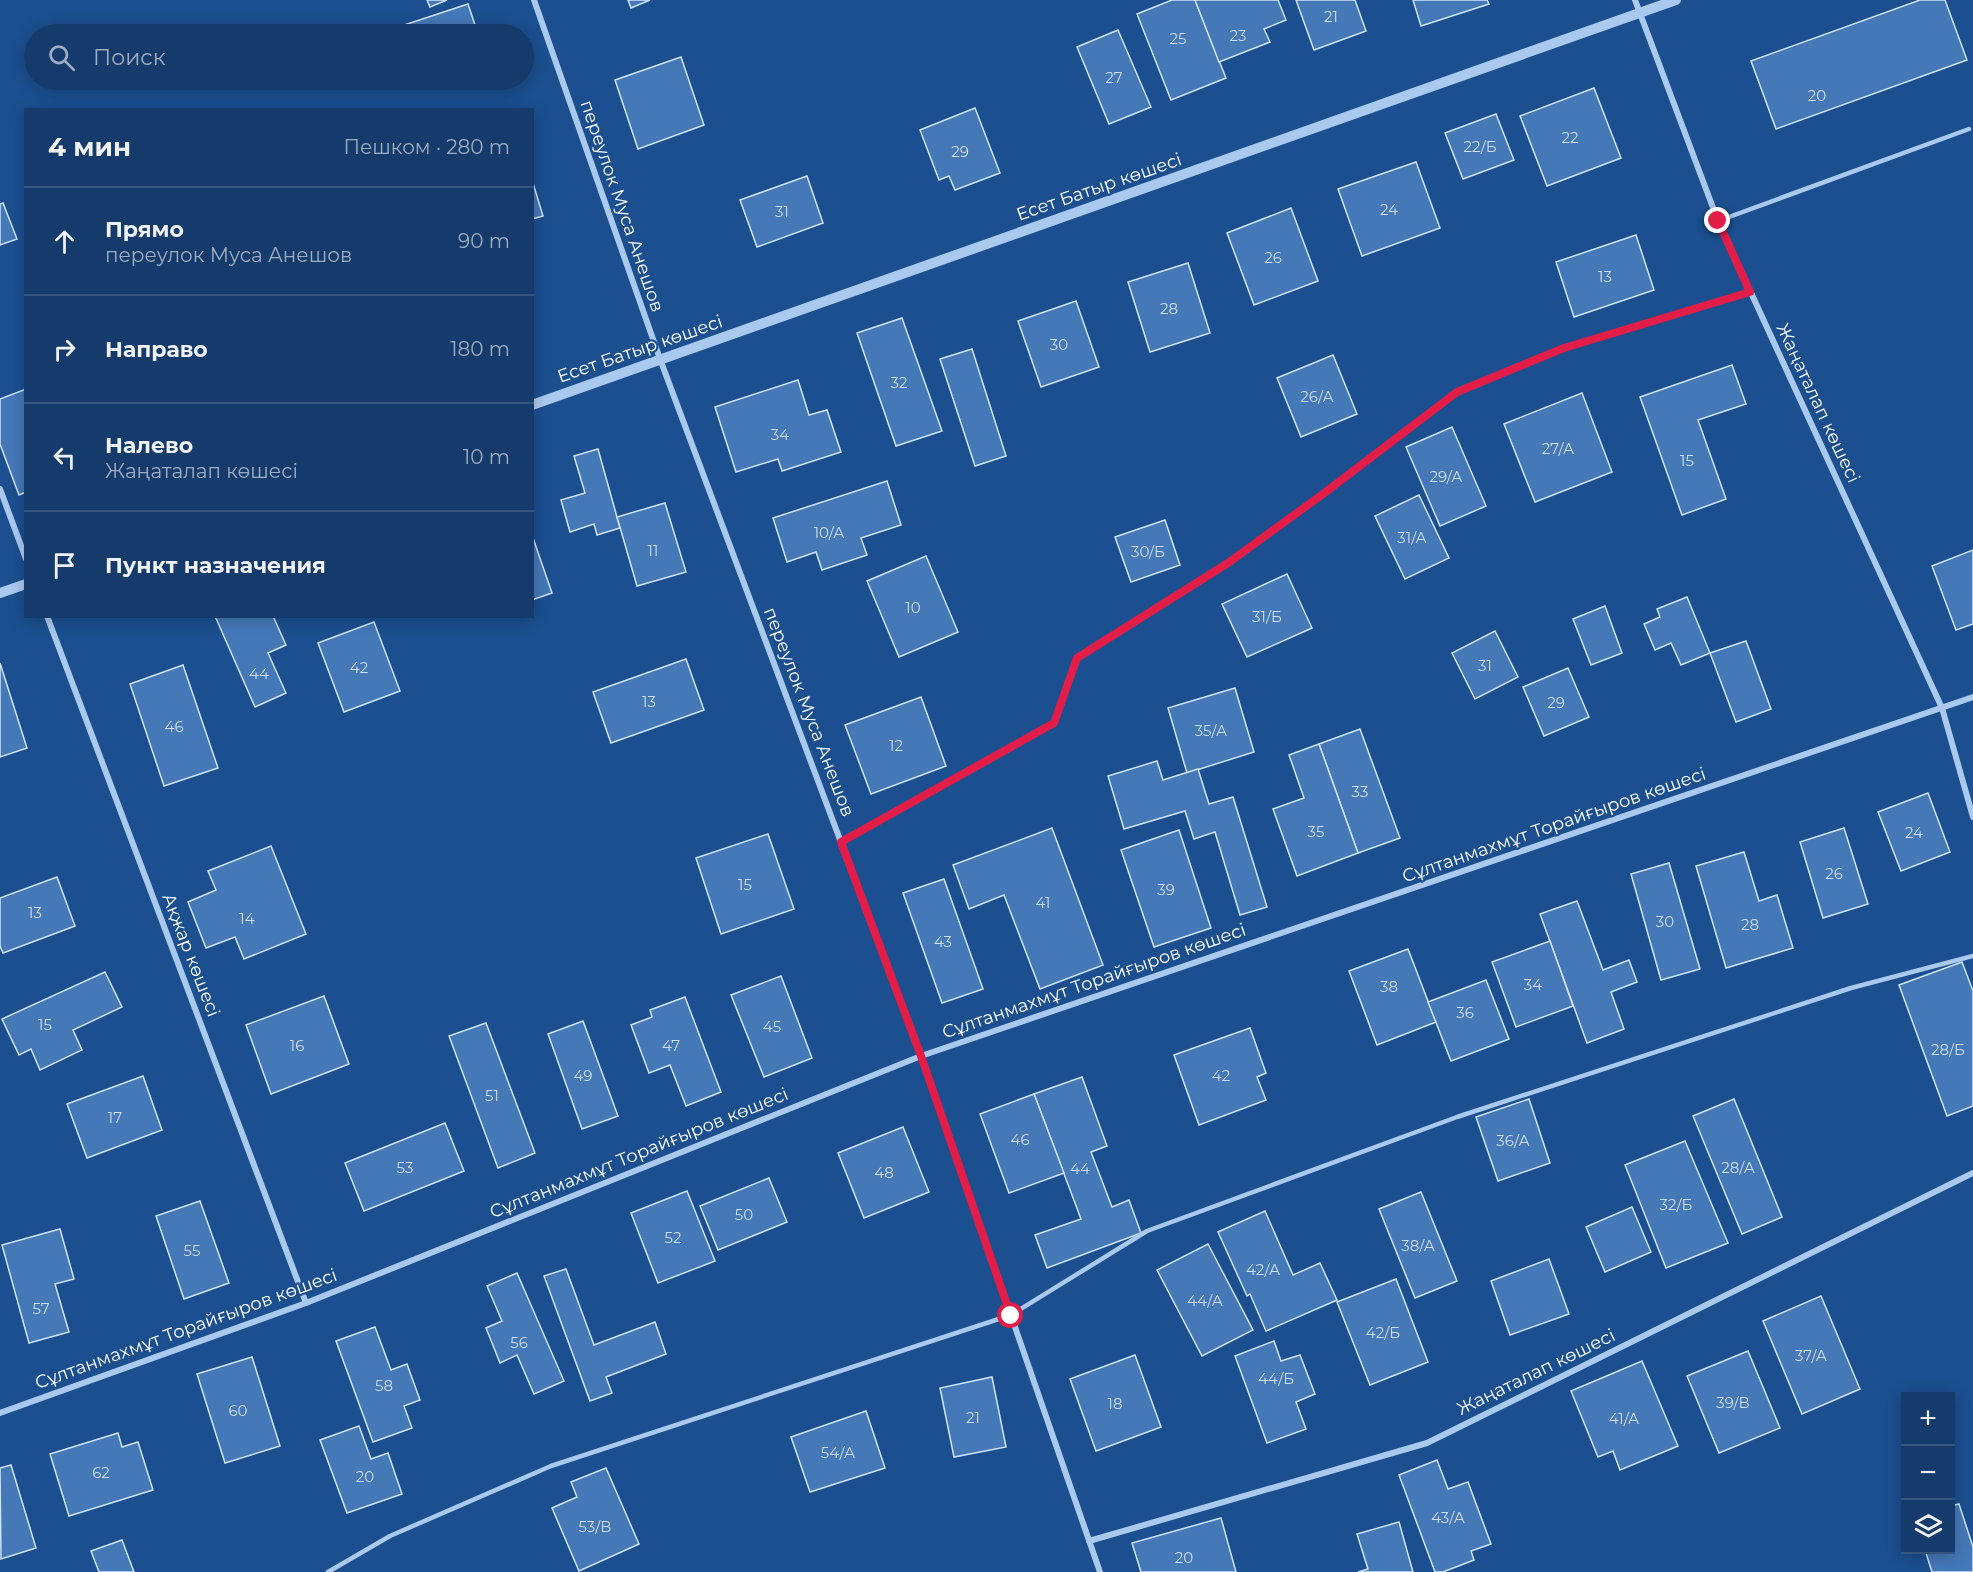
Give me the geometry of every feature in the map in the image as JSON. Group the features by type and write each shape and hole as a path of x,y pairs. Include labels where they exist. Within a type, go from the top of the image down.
{"street":[{"name":"переулок Муса Анешов","path":"534,0 660,359 921,1056 1100,1572"},
{"name":"Жаңаталап көшесі","path":"1635,0 1718,221 1942,708 1973,817"},
{"name":"Есет Батыр көшесі","path":"534,404 1676,0"},
{"path":"0,489 24,554"},
{"path":"0,593 24,585"},
{"name":"Ақжар көшесі","path":"48,618 306,1304"},
{"name":"Сұлтанмахмұт Торайғыров көшесі","path":"0,1413 306,1304 921,1056 1973,697"},
{"name":"Жаңаталап көшесі","path":"1089,1541 1427,1443 1973,1173"}],"lane":[{"path":"1718,221 1970,129"},
{"path":"841,842 1054,723 1077,658 1228,563 1457,392 1564,348 1750,292"},
{"path":"328,1572 390,1536 551,1466 1011,1316 1148,1230 1457,1117 1851,988 1973,956"}],"building":[{"path":"427,0 447,0 430,7"},
{"path":"628,0 650,0 631,8"},
{"path":"1172,0 1195,0 1226,78 1171,100 1137,14"},
{"path":"1195,0 1278,0 1286,20 1264,29 1270,42 1219,62"},
{"path":"1296,0 1355,0 1366,31 1314,50"},
{"path":"1413,0 1487,0 1489,4 1421,26"},
{"path":"1920,0 1945,0 1967,60 1776,129 1751,61"},
{"path":"468,4 475,24 407,24"},
{"path":"1118,30 1151,107 1109,124 1077,47"},
{"path":"681,57 704,125 638,149 615,80"},
{"path":"1594,88 1621,158 1547,186 1520,116"},
{"path":"975,108 1000,173 955,190 949,176 939,180 920,130"},
{"path":"1496,114 1514,160 1463,179 1445,133"},
{"path":"1416,162 1440,228 1362,256 1338,189"},
{"path":"807,176 823,223 757,247 740,200"},
{"path":"534,187 543,216 534,218"},
{"path":"3,203 17,239 0,245 0,204"},
{"path":"1291,208 1318,281 1254,305 1227,233"},
{"path":"1636,235 1654,290 1574,317 1556,262"},
{"path":"1188,263 1210,333 1150,352 1128,282"},
{"path":"1076,301 1099,367 1041,387 1018,321"},
{"path":"902,318 942,431 896,446 857,333"},
{"path":"972,349 1006,456 975,466 940,359"},
{"path":"1333,355 1357,414 1301,437 1277,378"},
{"path":"1732,365 1746,404 1698,420 1726,499 1682,515 1640,397"},
{"path":"798,380 809,415 827,410 841,452 782,471 778,459 736,472 715,407"},
{"path":"24,390 24,493 19,495 0,444 0,399"},
{"path":"1582,393 1612,472 1535,502 1504,424"},
{"path":"1452,427 1486,506 1440,526 1406,447"},
{"path":"598,449 620,528 597,535 594,524 570,532 561,500 585,493 574,456"},
{"path":"887,481 901,525 861,538 867,555 822,570 816,552 787,562 773,518"},
{"path":"1419,495 1449,558 1405,579 1375,516"},
{"path":"665,503 686,572 637,586 617,517"},
{"path":"1165,520 1180,565 1131,582 1115,537"},
{"path":"534,541 552,593 534,599"},
{"path":"1973,550 1973,624 1956,630 1932,566"},
{"path":"926,556 958,632 899,657 867,581"},
{"path":"1287,574 1312,628 1247,657 1222,604"},
{"path":"1687,597 1710,653 1681,665 1671,643 1655,650 1644,624 1660,617 1657,609"},
{"path":"1605,606 1622,653 1591,665 1573,619"},
{"path":"216,618 274,618 286,645 268,653 286,693 255,707"},
{"path":"374,622 400,691 344,712 318,643"},
{"path":"1495,631 1518,677 1475,699 1452,653"},
{"path":"1746,641 1771,709 1736,722 1710,653"},
{"path":"686,659 704,710 611,743 593,692"},
{"path":"0,663 27,748 0,757"},
{"path":"183,665 218,768 164,786 130,684"},
{"path":"1568,668 1589,717 1544,736 1523,687"},
{"path":"1235,688 1254,752 1187,773 1168,708"},
{"path":"921,697 946,766 871,794 845,725"},
{"path":"1360,729 1400,838 1358,853 1319,744"},
{"path":"1319,744 1358,853 1297,876 1273,809 1304,798 1289,755"},
{"path":"1157,761 1163,780 1198,769 1209,804 1233,797 1267,907 1240,915 1215,832 1194,839 1185,811 1124,829 1108,776"},
{"path":"1928,793 1950,852 1901,871 1878,812"},
{"path":"1052,828 1103,965 1040,989 1004,895 969,909 953,865"},
{"path":"1844,828 1868,904 1823,918 1800,842"},
{"path":"1179,830 1211,928 1154,947 1121,850"},
{"path":"768,834 794,909 721,934 696,858"},
{"path":"271,846 306,934 244,959 235,937 206,948 188,902 216,890 208,871"},
{"path":"1744,852 1759,901 1777,895 1793,948 1726,968 1696,866"},
{"path":"1669,863 1700,969 1661,980 1631,874"},
{"path":"57,877 75,926 3,953 0,946 0,898"},
{"path":"944,879 983,989 942,1003 903,893"},
{"path":"1577,901 1603,970 1629,960 1637,982 1611,992 1624,1029 1587,1043 1540,914"},
{"path":"1550,941 1573,1006 1516,1027 1492,962"},
{"path":"1408,949 1436,1022 1377,1045 1349,971"},
{"path":"1962,962 1973,991 1973,1106 1947,1116 1899,985"},
{"path":"105,972 122,1007 73,1030 82,1050 40,1070 31,1049 19,1055 2,1019"},
{"path":"781,976 812,1058 764,1077 731,995"},
{"path":"1486,980 1509,1039 1451,1061 1428,1002"},
{"path":"324,996 349,1064 271,1094 246,1025"},
{"path":"685,997 721,1092 686,1106 670,1065 649,1073 631,1025 652,1017 650,1010"},
{"path":"583,1021 618,1116 582,1129 548,1034"},
{"path":"486,1023 535,1153 498,1168 449,1036"},
{"path":"1250,1028 1266,1073 1257,1077 1266,1100 1199,1125 1174,1055"},
{"path":"143,1076 162,1130 87,1158 67,1104"},
{"path":"1082,1077 1107,1146 1091,1152 1112,1207 1129,1200 1141,1233 1047,1268 1035,1235 1081,1219 1034,1094"},
{"path":"1034,1094 1064,1173 1009,1193 980,1114"},
{"path":"1529,1099 1550,1163 1498,1181 1476,1117"},
{"path":"1734,1099 1782,1217 1742,1234 1693,1116"},
{"path":"445,1123 464,1171 364,1211 345,1163"},
{"path":"903,1127 929,1192 864,1218 838,1153"},
{"path":"1685,1141 1728,1243 1666,1268 1625,1165"},
{"path":"769,1178 787,1222 718,1250 700,1206"},
{"path":"687,1191 715,1261 658,1283 631,1213"},
{"path":"1421,1192 1457,1281 1415,1298 1379,1209"},
{"path":"200,1201 229,1283 184,1299 156,1216"},
{"path":"1632,1207 1651,1252 1605,1272 1586,1227"},
{"path":"1265,1211 1293,1275 1320,1263 1337,1300 1266,1331 1250,1294 1247,1296 1218,1232"},
{"path":"60,1229 74,1279 55,1284 69,1332 29,1343 2,1245"},
{"path":"1208,1244 1253,1330 1202,1356 1157,1270"},
{"path":"1549,1259 1569,1314 1510,1335 1491,1281"},
{"path":"566,1269 594,1345 655,1322 666,1354 606,1377 612,1393 590,1401 544,1276"},
{"path":"517,1273 564,1381 534,1394 517,1355 500,1363 486,1328 502,1321 487,1286"},
{"path":"1396,1279 1428,1362 1370,1385 1337,1302"},
{"path":"1821,1296 1860,1389 1802,1414 1763,1321"},
{"path":"375,1327 391,1370 407,1364 420,1400 404,1406 412,1428 373,1442 336,1341"},
{"path":"1274,1341 1281,1361 1300,1355 1315,1394 1296,1402 1306,1429 1267,1443 1235,1356"},
{"path":"1748,1351 1780,1428 1719,1453 1687,1376"},
{"path":"1135,1355 1161,1427 1096,1451 1070,1379"},
{"path":"252,1357 280,1446 225,1463 197,1374"},
{"path":"1642,1361 1678,1446 1620,1470 1613,1451 1598,1457 1571,1391"},
{"path":"992,1377 1006,1447 954,1457 940,1388"},
{"path":"866,1411 885,1468 810,1492 791,1437"},
{"path":"359,1426 371,1459 388,1453 402,1494 347,1513 320,1440"},
{"path":"118,1433 122,1447 138,1442 153,1490 69,1516 50,1454"},
{"path":"1437,1460 1448,1489 1468,1482 1491,1544 1471,1551 1474,1560 1443,1572 1435,1572 1399,1475"},
{"path":"11,1465 36,1548 1,1559 0,1468"},
{"path":"606,1468 639,1544 579,1571 552,1508 577,1497 571,1482"},
{"path":"1959,1504 1973,1547 1973,1572 1932,1572 1926,1554 1955,1554 1955,1505"},
{"path":"1221,1518 1236,1572 1141,1572 1132,1543"},
{"path":"1399,1522 1413,1572 1358,1572 1368,1569 1357,1534"},
{"path":"122,1540 134,1572 99,1572 91,1551"}],"route":[{"path":"1011,1316 921,1056 841,842 1054,723 1077,658 1228,563 1457,392 1564,348 1750,292 1718,221"}]}
